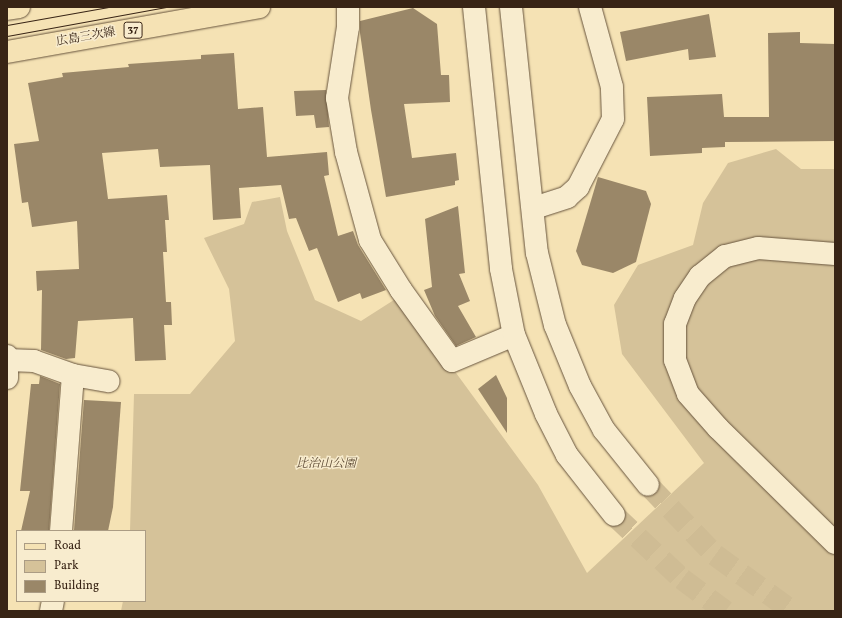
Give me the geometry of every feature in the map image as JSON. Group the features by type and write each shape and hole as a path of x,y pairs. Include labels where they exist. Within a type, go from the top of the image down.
{"main road":[{"path":"7,9 19,7"},
{"name":"広島三次線","path":"7,52 260,7"}],"street":[{"path":"348,7 348,27 337,98 346,152 370,240 401,290 452,362 514,335"},
{"path":"474,7 501,269 514,335 546,414 567,455 614,514"},
{"path":"511,7 534,208 537,253 555,325 580,386 604,430 648,486"},
{"path":"534,208 567,197 578,187 613,119 612,87 590,7"},
{"path":"835,254 758,248 725,256 700,276 685,298 675,324 675,360 688,394 718,428 835,543"},
{"path":"7,356 7,378"},
{"path":"7,360 34,362 73,375 108,380"},
{"path":"62,530 73,375"}],"green space":[{"name":"比治山公園","path":"776,149 801,169 835,169 835,611 121,611 123,602 146,602 146,530 130,530 134,394 190,394 235,341 229,289 204,238 244,224 252,202 280,197 287,231 315,300 361,321 397,298 440,351 538,485 587,573 704,463 622,354 614,305 638,265 693,245 703,203 728,163"}],"building":[{"path":"413,8 437,24 441,75 449,75 450,102 404,104 412,158 456,153 459,180 455,181 455,185 386,197 371,110 360,33 360,21"},
{"path":"709,14 716,57 689,60 688,49 626,61 620,32"},
{"path":"800,32 800,43 835,44 835,141 725,142 725,147 702,148 702,153 650,156 647,97 722,94 724,117 769,117 768,33"},
{"path":"234,53 238,109 263,107 267,157 327,152 329,175 324,176 338,236 353,231 358,245 386,290 362,299 360,293 338,302 317,248 309,251 296,218 289,219 281,185 239,188 241,218 213,220 210,165 160,167 158,149 102,153 108,199 167,195 169,220 165,220 167,252 163,252 166,302 171,302 172,325 164,325 166,360 135,361 133,318 78,321 75,358 66,359 41,350 42,290 37,291 36,271 79,269 77,221 32,227 28,202 22,203 14,144 39,141 28,83 63,77 62,73 129,67 128,64 201,59 201,55"},
{"path":"326,90 329,127 316,128 314,115 296,116 294,91"},
{"path":"598,177 646,191 651,204 636,262 613,273 582,265 576,251"},
{"path":"458,206 465,273 459,274 470,301 458,306 476,337 456,346 435,316 424,290 432,287 425,219"},
{"path":"496,375 507,398 507,433 478,389"},
{"path":"40,376 60,384 49,530 21,530 30,491 20,491 31,384 39,384"},
{"path":"84,400 121,402 113,507 108,530 74,530"}],"tunnel":[{"path":"648,485 715,555 792,611"},
{"path":"614,515 682,579 725,611"}],"tram line":[{"path":"7,25 108,7"},
{"path":"7,36 167,7"}]}
